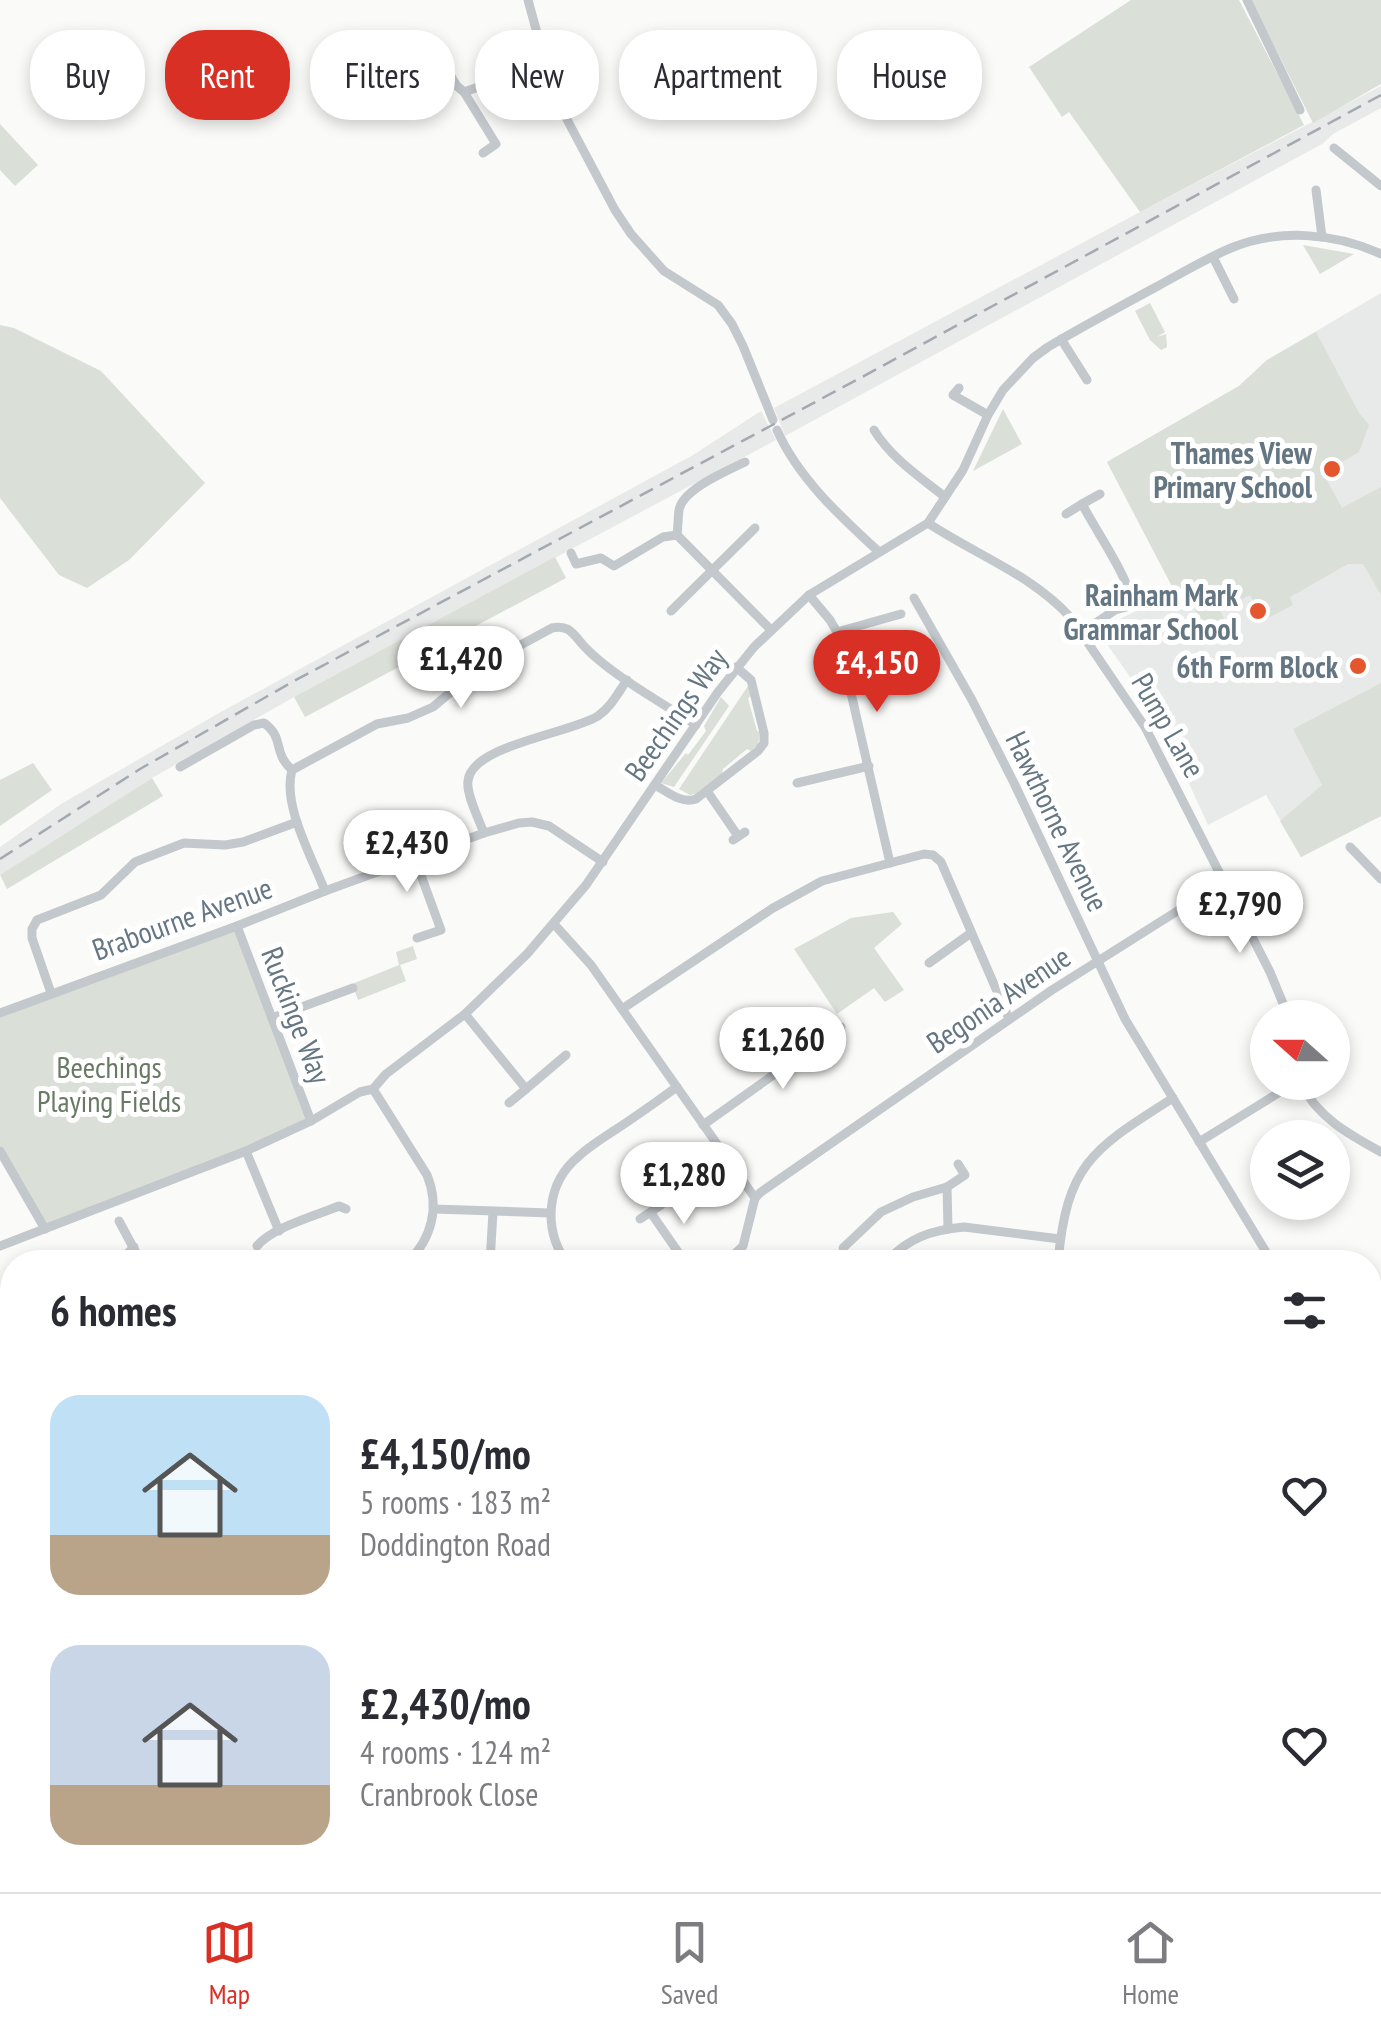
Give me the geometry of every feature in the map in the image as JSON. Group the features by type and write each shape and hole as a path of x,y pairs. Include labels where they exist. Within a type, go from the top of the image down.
{"street":[{"path":"528,0 536,30"},
{"path":"1247,0 1300,110"},
{"path":"455,83 496,144 483,154"},
{"path":"464,92 475,88"},
{"path":"567,120 614,210 631,234 664,271 718,305 732,324 786,449 825,500 879,552"},
{"path":"1334,148 1381,186"},
{"path":"1316,190 1322,237"},
{"name":"Beechings Way","path":"0,1246 246,1151 311,1121 372,1089 465,1014 554,924 603,862 736,668 771,630 809,595 928,523 962,470 1003,390 1033,358 1233,247 1269,238 1322,237 1381,254"},
{"path":"1213,256 1234,299"},
{"path":"1061,340 1087,380"},
{"path":"958,388 953,394 988,414"},
{"path":"874,430 882,443 945,497"},
{"path":"745,462 700,485 686,499 679,508 677,535 771,630"},
{"path":"1066,514 1100,494"},
{"path":"1081,633 1115,610 1138,604 1082,504"},
{"name":"Pump Lane","path":"928,523 1043,590 1064,610 1146,726 1283,1000"},
{"path":"671,611 756,528"},
{"path":"571,552 576,564 601,558 614,566 665,536 677,535"},
{"path":"809,595 837,632 890,863"},
{"name":"Hawthorne Avenue","path":"837,632 911,608 972,700 1128,1024 1265,1250"},
{"path":"292,770 377,724 404,719 433,707 482,666 556,626 573,631 587,649 627,680 696,725"},
{"path":"655,785 690,801 764,743 750,680 736,668"},
{"path":"484,833 469,789 472,771 519,742 580,726 598,716 627,680"},
{"path":"180,767 264,723 277,738 280,758 292,770"},
{"path":"797,782 869,766"},
{"path":"292,770 289,794 325,891"},
{"path":"707,791 739,836"},
{"path":"51,994 32,938 37,920 101,895 135,862 184,843 224,846 298,822"},
{"name":"Brabourne Avenue","path":"0,1013 519,823 542,824 603,862"},
{"path":"1350,847 1381,878"},
{"path":"622,1009 822,881 924,854 938,858 1009,1019"},
{"path":"415,859 441,930"},
{"name":"Begonia Avenue","path":"755,1198 1009,1019 1224,881"},
{"path":"554,924 586,958 755,1198 740,1250"},
{"path":"418,938 453,925"},
{"name":"Ruckinge Way","path":"237,926 311,1121"},
{"path":"928,963 971,933"},
{"path":"272,1018 353,988"},
{"path":"465,1014 526,1089"},
{"path":"703,1125 840,1027"},
{"path":"510,1103 566,1055"},
{"path":"557,1250 550,1214 562,1174 576,1157 677,1087"},
{"path":"372,1089 429,1178 432,1222 417,1250"},
{"path":"1059,1250 1069,1196 1090,1160 1112,1138 1173,1098"},
{"path":"1199,1142 1266,1100"},
{"path":"1312,1100 1327,1119 1381,1152"},
{"path":"0,1151 45,1229"},
{"path":"246,1151 279,1230"},
{"path":"844,1248 881,1212 946,1187 965,1175 958,1164"},
{"path":"946,1187 948,1228"},
{"path":"257,1246 279,1230 339,1206 346,1209"},
{"path":"640,1219 661,1206"},
{"path":"434,1208 550,1214"},
{"path":"491,1250 493,1212"},
{"path":"651,1213 677,1250"},
{"path":"120,1221 134,1248"},
{"path":"899,1250 924,1233 948,1228 1060,1239"}],"shaded area":[{"path":"1381,86 1381,108 1322,144 785,436 774,408"},
{"name":"Rainham Mark Grammar School","path":"1381,293 1381,816 1301,857 1266,795 1208,825 1159,718 1097,630 1175,592 1107,462 1239,386 1267,360"},
{"path":"761,411 776,440 294,697 152,778 0,875 0,847 61,804 219,713 693,455"}],"green space":[{"path":"1131,0 1239,0 1304,125 1140,212 1069,112 1062,117 1029,67"},
{"path":"1251,0 1381,0 1381,84 1313,123"},
{"path":"0,124 38,165 15,186 0,170"},
{"path":"1303,245 1354,254 1320,274"},
{"path":"1150,303 1165,332 1157,337 1166,334 1167,347 1161,350 1150,340 1135,311"},
{"path":"0,325 14,328 101,371 205,483 129,560 87,588 59,575 0,498"},
{"path":"1316,332 1369,425 1359,452 1323,473 1342,508 1381,487 1381,595 1363,564 1348,564 1290,597 1293,605 1268,618 1250,595 1230,605 1222,592 1212,597 1226,622 1203,633 1194,609 1175,592 1107,462 1239,386 1267,360"},
{"path":"1003,409 1022,444 973,471"},
{"path":"555,557 566,578 305,717 294,697"},
{"path":"1381,683 1381,816 1301,857 1280,821 1322,785 1293,729"},
{"path":"748,686 748,699 760,732 758,744 695,794 679,789"},
{"path":"721,697 729,706 674,787 661,783 706,731 704,726"},
{"path":"33,763 52,790 0,826 0,780"},
{"path":"152,778 163,796 7,889 0,875"},
{"path":"893,912 902,924 874,948 904,990 885,1002 874,988 837,1014 794,949 851,918"},
{"name":"Beechings Playing Fields","path":"237,926 311,1121 45,1229 0,1151 0,1013"},
{"path":"413,946 417,959 400,965 406,981 358,1000 352,984 399,965 396,952"}],"railway":[{"path":"0,859 140,769 294,681 1381,95"}],"place":[{"name":"Thames View Primary School","path":"1332,469"},
{"name":"Rainham Mark Grammar School","path":"1258,611"},
{"name":"6th Form Block","path":"1358,666"}]}
